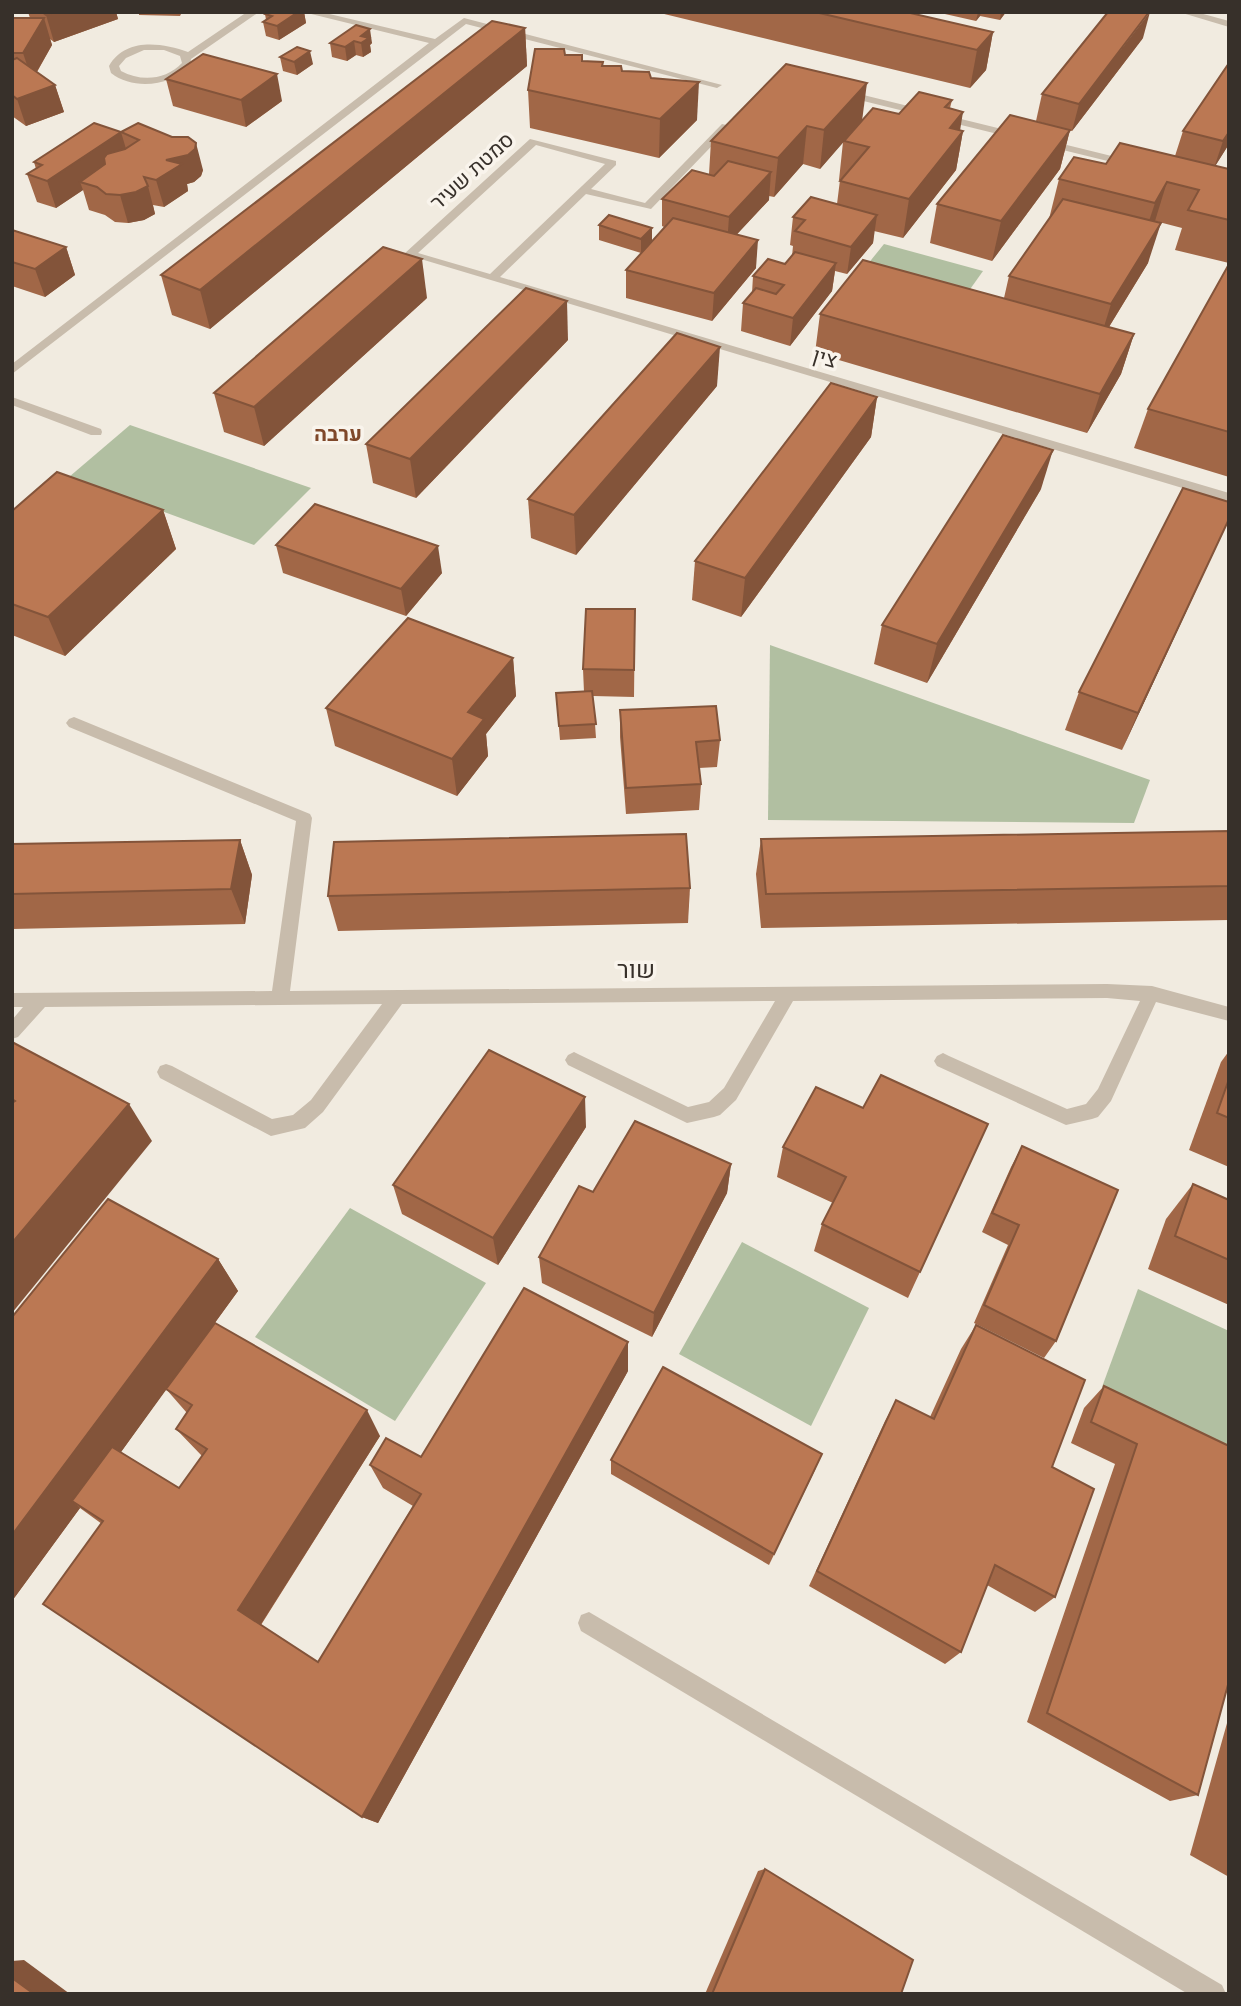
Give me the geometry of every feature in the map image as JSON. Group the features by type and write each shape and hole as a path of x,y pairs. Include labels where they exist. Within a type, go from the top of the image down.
{"street":[{"path":"187,57 254,12"},
{"path":"308,12 436,42"},
{"path":"1184,12 1229,24"},
{"path":"12,370 464,20 717,85"},
{"path":"144,47 171,48 187,57 187,64 182,70 158,80 125,78 116,73 114,66 125,54 144,47"},
{"path":"828,89 1150,168"},
{"path":"583,191 647,207 738,114"},
{"name":"סמטת שעיר","path":"410,254 534,141 612,163 492,278"},
{"name":"צין","path":"410,254 1229,498"},
{"path":"12,401 96,432"},
{"path":"74,723 304,818 280,998"},
{"name":"שור","path":"12,1000 1094,991 1152,993 1183,999 1229,1014"},
{"path":"943,1061 1066,1117 1092,1111 1105,1095 1152,993"},
{"path":"574,1060 687,1115 714,1109 730,1094 788,994"},
{"path":"166,1072 271,1128 299,1122 317,1106 397,998"},
{"path":"12,1032 41,1000"},
{"path":"589,1623 1213,1994"}],"green space":[{"path":"884,244 983,271 956,309 855,280"},
{"path":"130,425 311,488 254,545 69,477"},
{"path":"770,645 1150,780 1134,823 768,820"},
{"path":"350,1208 486,1283 395,1421 255,1337"},
{"path":"742,1242 869,1308 811,1426 679,1354"},
{"path":"1138,1289 1229,1331 1229,1448 1102,1387"}],"building":[{"path":"298,12 277,26 263,22 272,16 265,14"},
{"path":"815,12 906,12 993,32 977,50"},
{"path":"1108,12 1149,12 1079,104 1042,94"},
{"path":"12,18 44,18 23,53 12,53"},
{"path":"492,21 525,28 200,290 161,275"},
{"path":"356,25 370,29 361,36 369,38 361,43 354,41 345,47 330,43"},
{"path":"297,47 310,51 294,62 280,57"},
{"path":"535,49 564,49 565,55 582,55 582,61 603,62 602,66 621,66 622,71 649,72 651,78 699,82 660,119 528,90"},
{"path":"203,54 277,74 241,100 166,79"},
{"path":"17,58 55,85 17,99 12,95 12,60"},
{"path":"1229,63 1229,132 1223,141 1183,131"},
{"path":"786,64 867,83 824,130 807,126 778,158 711,141"},
{"path":"919,92 952,100 945,107 963,112 950,128 963,131 909,199 840,181 869,147 844,141 873,108 899,114"},
{"path":"1010,115 1070,130 1001,221 937,204"},
{"path":"94,123 121,132 47,181 27,174 42,165 34,162"},
{"path":"138,123 172,137 188,137 196,143 195,149 188,155 166,160 182,164 156,180 144,177 148,186 136,192 106,194 97,187 80,182 105,164 104,158 107,154 125,149 139,140 121,132"},
{"path":"1120,143 1229,169 1229,220 1188,210 1199,190 1167,182 1155,203 1059,179 1074,157 1106,164"},
{"path":"728,161 771,172 729,217 662,199 692,170 714,176"},
{"path":"811,197 877,215 851,247 795,231 805,220 793,217"},
{"path":"1063,199 1161,223 1111,304 1009,276"},
{"path":"609,215 652,228 641,239 599,225"},
{"path":"673,218 758,240 714,293 626,270"},
{"path":"12,230 66,247 35,269 12,262"},
{"path":"383,247 422,259 254,407 214,393"},
{"path":"795,252 836,263 793,318 743,303 756,288 776,294 784,285 753,276 768,259 785,264"},
{"path":"863,260 1134,334 1100,394 820,314"},
{"path":"1229,264 1229,432 1148,409"},
{"path":"526,288 567,301 410,459 366,444"},
{"path":"677,333 720,347 574,515 528,499"},
{"path":"831,383 877,397 745,578 695,561"},
{"path":"1003,435 1053,450 937,644 882,625"},
{"path":"57,472 163,510 48,617 12,604 12,511"},
{"path":"1183,488 1229,502 1229,519 1138,713 1079,692"},
{"path":"315,504 438,546 401,589 276,545"},
{"path":"586,609 635,609 634,670 583,669"},
{"path":"408,618 513,658 468,712 484,719 452,759 326,708"},
{"path":"592,691 596,724 559,726 556,693"},
{"path":"716,706 720,740 696,742 701,784 626,788 620,710"},
{"path":"1229,831 1229,886 766,894 761,839"},
{"path":"686,834 690,888 328,896 334,842"},
{"path":"240,840 231,889 12,894 12,844"},
{"path":"12,1042 129,1104 12,1243 12,1103 15,1101 12,1099"},
{"path":"489,1050 585,1097 493,1238 393,1185"},
{"path":"881,1075 988,1124 920,1272 822,1224 846,1177 783,1147 816,1087 863,1108"},
{"path":"1229,1079 1229,1118 1217,1113"},
{"path":"635,1121 731,1164 654,1313 539,1257 579,1186 593,1192"},
{"path":"1022,1146 1118,1190 1056,1341 984,1305 1019,1225 992,1213"},
{"path":"1193,1184 1229,1200 1229,1260 1175,1236"},
{"path":"108,1199 218,1259 12,1535 12,1317"},
{"path":"524,1288 628,1342 362,1817 43,1604 103,1521 72,1501 112,1447 179,1488 207,1449 176,1429 192,1405 166,1389 215,1323 367,1410 238,1610 318,1662 421,1494 370,1465 386,1438 421,1457"},
{"path":"976,1325 1085,1380 1052,1467 1094,1489 1055,1597 995,1565 961,1652 817,1571 896,1400 934,1419"},
{"path":"663,1367 822,1454 774,1554 611,1460"},
{"path":"1104,1386 1229,1446 1229,1681 1198,1795 1047,1713 1137,1444 1091,1422"},
{"path":"765,1869 913,1960 901,1994 712,1994"},
{"path":"12,1978 34,1994 12,1994"}],"district":[{"name":"ערבה","path":"338,434"}]}
